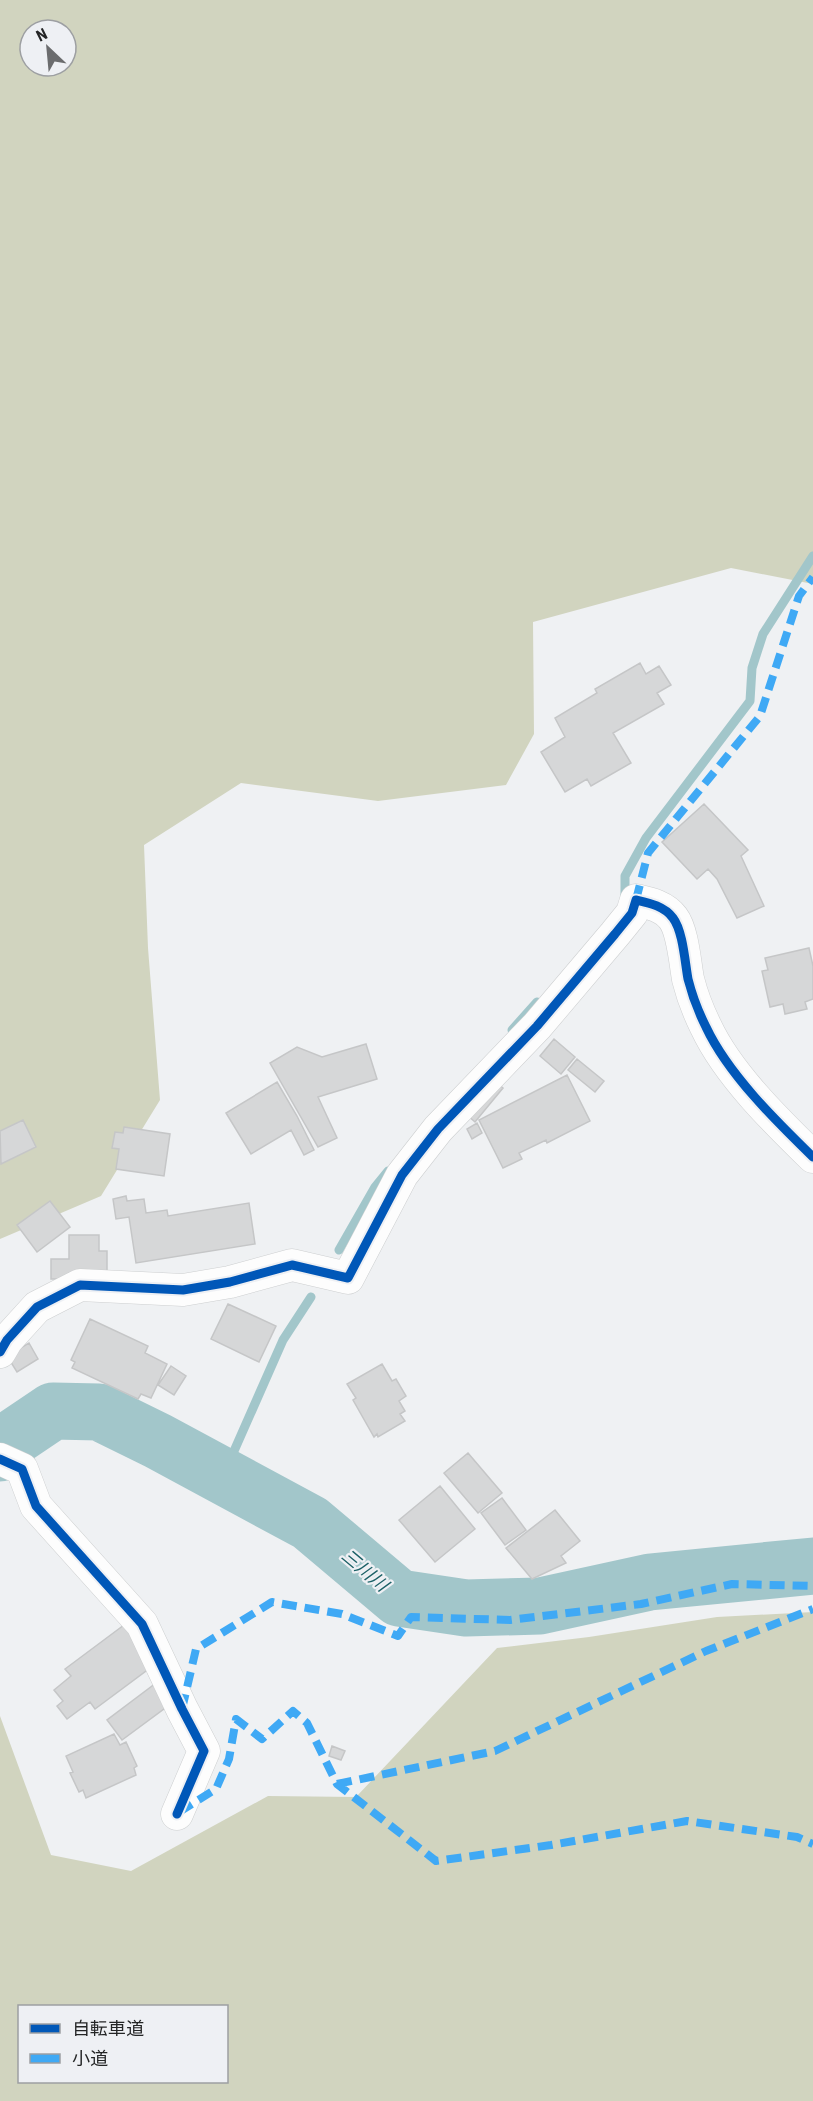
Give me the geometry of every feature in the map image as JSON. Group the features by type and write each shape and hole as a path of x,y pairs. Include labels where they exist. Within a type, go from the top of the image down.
{"street":[{"path":"0,1352 7,1340 37,1307 80,1285 183,1290 231,1282 292,1265 348,1278 409,1166 438,1129 537,1026 632,913 636,900 656,905 673,918 685,952 689,981 706,1027 726,1061 776,1121 813,1157"},
{"path":"11,1464 36,1506 142,1624 204,1751 177,1814"}],"green space":[{"path":"0,0 813,0 813,584 731,568 533,622 534,734 506,785 378,801 241,783 144,845 148,948 160,1100 101,1196 0,1239"},
{"path":"813,1612 813,2101 0,2101 0,1716 51,1855 131,1871 268,1796 356,1797 497,1648 589,1637 717,1617"}],"building":[{"path":"640,663 646,674 659,666 671,685 657,693 664,704 613,733 631,763 591,786 587,779 565,792 541,752 565,737 555,718 597,693 595,689"},
{"path":"704,804 748,850 741,856 764,906 737,918 717,879 708,869 697,879 662,842"},
{"path":"809,948 813,966 813,999 805,1002 807,1009 785,1014 783,1004 770,1007 762,971 768,970 765,958"},
{"path":"554,1039 575,1057 561,1074 540,1056"},
{"path":"366,1044 377,1079 318,1097 337,1138 318,1147 270,1063 297,1047 322,1057"},
{"path":"577,1059 604,1081 595,1092 568,1070"},
{"path":"567,1075 590,1121 547,1143 546,1140 519,1153 522,1159 503,1168 479,1120"},
{"path":"495,1081 503,1088 475,1122 467,1115"},
{"path":"277,1082 314,1150 304,1155 291,1130 251,1154 226,1113"},
{"path":"23,1120 36,1147 1,1164 0,1131"},
{"path":"477,1123 482,1133 472,1139 467,1129"},
{"path":"124,1127 170,1134 164,1176 116,1169 119,1149 112,1148 115,1132 123,1133"},
{"path":"126,1196 127,1201 144,1199 146,1213 167,1210 168,1216 249,1203 255,1244 136,1263 129,1217 116,1219 113,1199"},
{"path":"50,1201 70,1227 37,1252 17,1225"},
{"path":"69,1235 99,1235 99,1251 107,1251 107,1273 69,1273 69,1279 51,1279 51,1259 69,1259"},
{"path":"228,1304 276,1326 259,1362 211,1339"},
{"path":"90,1319 148,1346 145,1353 167,1364 151,1398 141,1394 138,1399 72,1368 75,1362 71,1360"},
{"path":"29,1343 38,1359 17,1372 7,1356"},
{"path":"382,1364 392,1381 396,1379 406,1396 399,1401 405,1411 400,1414 405,1421 378,1437 377,1434 374,1437 353,1400 356,1398 347,1384"},
{"path":"171,1366 186,1376 174,1395 158,1385"},
{"path":"468,1453 502,1493 478,1513 444,1473"},
{"path":"440,1486 475,1529 435,1562 399,1520"},
{"path":"502,1498 526,1530 505,1545 481,1513"},
{"path":"555,1510 580,1541 561,1556 566,1563 532,1579 506,1548"},
{"path":"124,1625 154,1665 95,1709 90,1702 67,1719 57,1706 63,1701 54,1690 71,1676 65,1669"},
{"path":"160,1680 176,1700 122,1740 107,1720"},
{"path":"114,1734 120,1745 126,1742 137,1766 134,1768 136,1775 86,1798 83,1790 79,1792 70,1773 73,1772 66,1756"},
{"path":"332,1746 345,1751 341,1760 329,1756"}],"waterway":[{"path":"625,899 625,876 646,838 750,701 752,668 763,634 813,556"},
{"path":"512,1030 537,1002"},
{"path":"339,1250 375,1187 388,1171"},
{"path":"223,1476 283,1340 311,1297"},
{"name":"三川川","path":"0,1453 4,1444 53,1411 99,1412 158,1441 310,1523 399,1598 466,1608 540,1606 650,1582 813,1566"}],"marked path":[{"path":"636,900 648,853 760,716 799,596 813,577"},
{"path":"182,1709 196,1649 272,1602 342,1614 398,1636 411,1617 510,1620 641,1604 732,1584 813,1586"},
{"path":"337,1784 495,1751 706,1651 813,1609"},
{"path":"179,1812 216,1789 229,1759 236,1719 262,1739 293,1711 307,1723 337,1784 436,1861 551,1845 687,1821 797,1837 813,1844"}],"cycle path":[{"path":"0,1352 7,1340 37,1307 80,1285 183,1290 230,1282 292,1265 348,1278 402,1175 438,1129 537,1026 632,913 636,900 661,908 673,918 681,939 688,979 701,1016 715,1045 754,1096 813,1157"},
{"path":"0,1459 22,1469 36,1506 142,1624 204,1751 177,1814"}]}
